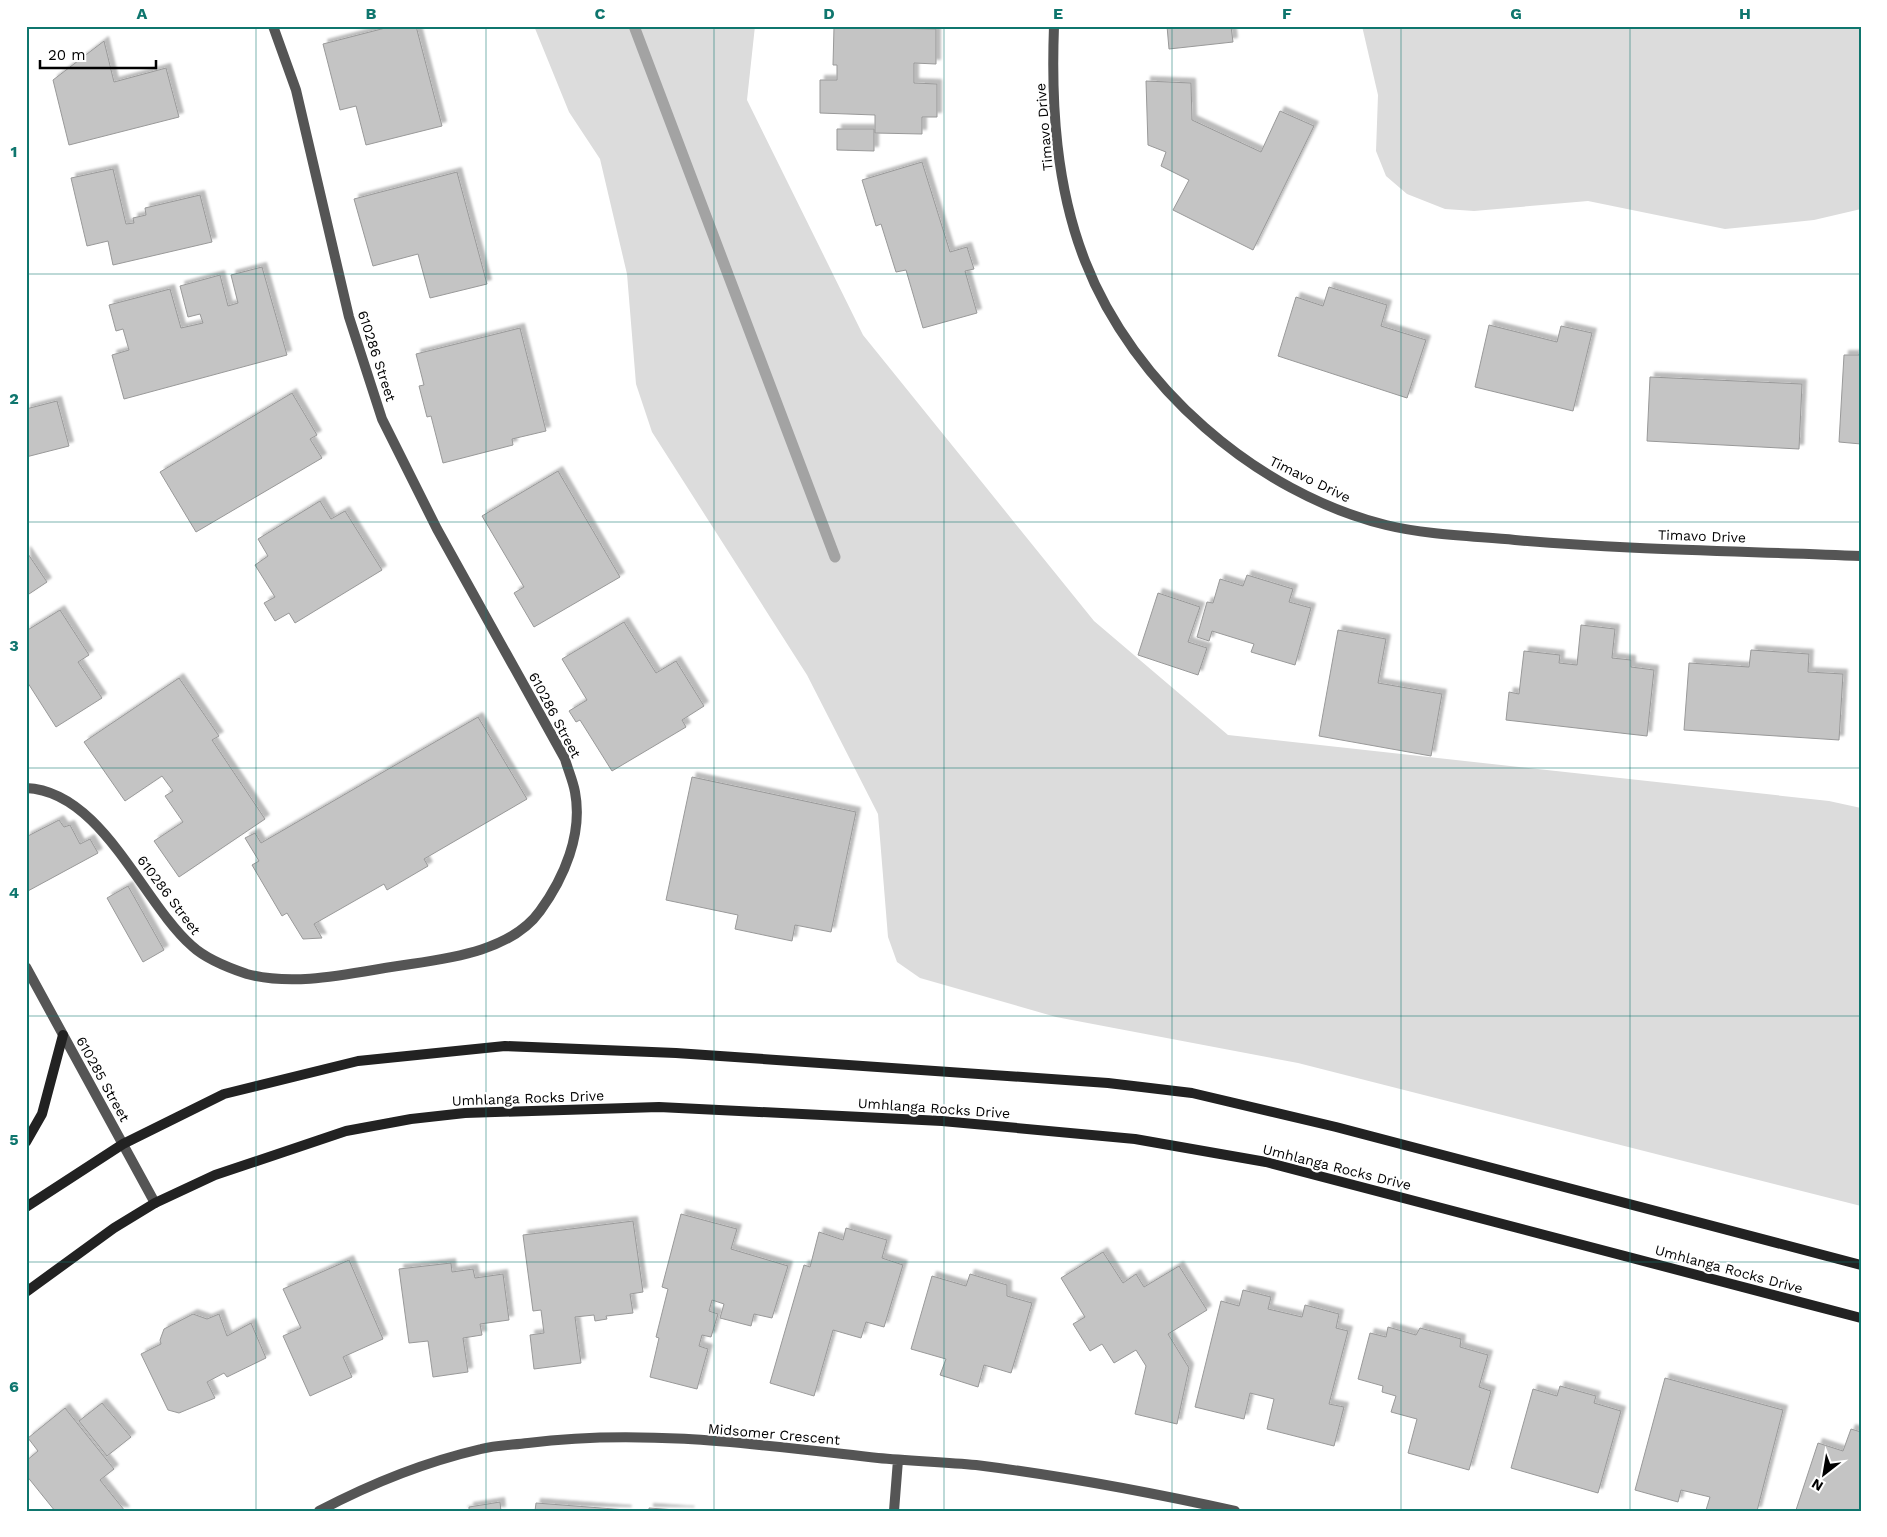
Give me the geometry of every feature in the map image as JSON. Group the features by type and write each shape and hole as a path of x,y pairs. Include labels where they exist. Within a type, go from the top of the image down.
{"main road":[{"path":"26,1142 42,1114 63,1035"},
{"path":"26,1207 122,1144 224,1094 358,1060 505,1046 676,1053 1098,1082 1192,1093 1327,1125 1861,1265"},
{"name":"Umhlanga Rocks Drive","path":"26,1292 114,1228 155,1203 215,1175 346,1131 410,1119 465,1113 659,1107 942,1121 1135,1139 1266,1162 1861,1318"}],"street":[{"name":"610286 Street","path":"26,788 44,790 55,794 68,801 88,819 131,867 174,927 192,947 216,961 246,974 274,979 310,978 445,959 487,946 515,934 535,919 551,896 566,868 576,816 575,793 565,759 437,529 382,418 349,316 296,90 273,26"},
{"name":"Timavo Drive","path":"1054,26 1052,67 1059,165 1084,259 1099,294 1147,366 1183,408 1244,460 1276,480 1356,516 1387,525 1563,544 1861,556"},
{"name":"610285 Street","path":"26,967 155,1203"},
{"name":"Midsomer Crescent","path":"319,1511 358,1490 389,1478 482,1448 568,1437 624,1437 729,1442 898,1460 974,1465 1062,1477 1235,1511"},
{"path":"894,1511 898,1460"}],"shaded area":[{"path":"534,26 755,26 747,100 863,335 1094,621 1228,735 1829,801 1861,808 1861,1206 1298,1063 1056,1017 920,978 897,962 888,937 878,814 807,675 652,432 636,384 627,274 600,159 569,112"},
{"path":"1362,26 1861,26 1861,209 1814,220 1725,229 1588,201 1474,211 1445,209 1407,194 1386,176 1376,151 1378,95"}],"building":[{"path":"393,26 416,26 442,126 366,145 356,106 340,110 323,44"},
{"path":"1167,26 1231,26 1233,42 1169,49"},
{"path":"834,27 936,29 936,64 914,63 914,83 937,84 937,117 922,117 922,134 875,133 875,115 820,113 820,80 837,80 837,65 833,65"},
{"path":"104,41 114,82 166,68 179,117 69,145 53,80"},
{"path":"1146,81 1191,83 1192,120 1261,152 1280,111 1314,126 1253,250 1173,210 1189,180 1161,166 1166,152 1148,145"},
{"path":"837,129 874,129 874,151 837,150"},
{"path":"922,162 950,252 967,247 974,269 965,271 977,313 923,328 906,270 896,272 881,224 876,226 862,180"},
{"path":"113,169 126,224 134,223 133,218 146,215 145,208 200,195 212,242 113,265 108,241 87,246 71,178"},
{"path":"457,172 487,284 430,298 418,254 373,266 354,199"},
{"path":"262,267 287,355 124,399 112,355 129,350 123,329 116,331 109,305 170,289 181,328 203,323 200,314 188,317 180,286 220,275 228,306 238,303 231,275"},
{"path":"1329,287 1387,305 1381,326 1426,340 1407,398 1278,356 1296,297 1323,306"},
{"path":"1489,325 1557,342 1561,326 1592,333 1573,411 1475,387"},
{"path":"520,328 546,431 512,439 513,445 443,463 431,416 427,417 419,386 424,385 416,354"},
{"path":"1861,338 1861,444 1839,442 1844,355 1859,355"},
{"path":"1650,377 1802,384 1799,449 1647,441"},
{"path":"292,393 317,435 310,439 322,458 196,532 160,472"},
{"path":"57,401 69,446 26,457 26,409"},
{"path":"558,471 620,577 534,627 514,593 524,587 482,516"},
{"path":"320,501 331,519 345,511 382,570 295,623 289,613 275,621 264,603 275,597 255,565 268,556 258,539"},
{"path":"26,551 47,582 26,596"},
{"path":"1247,575 1293,589 1289,602 1311,608 1295,665 1251,652 1254,644 1212,631 1209,641 1197,637 1207,602 1213,603 1220,579 1243,586"},
{"path":"1158,593 1200,607 1188,642 1207,648 1198,675 1138,655"},
{"path":"60,610 89,655 78,662 102,698 56,727 26,680 26,631"},
{"path":"624,622 656,673 676,661 704,706 682,720 686,727 612,771 580,720 576,722 569,711 587,700 562,659"},
{"path":"1581,625 1615,629 1612,658 1631,660 1631,667 1654,670 1647,736 1506,720 1509,692 1519,694 1524,651 1560,655 1559,663 1577,665"},
{"path":"1338,630 1386,639 1378,683 1442,694 1431,756 1319,736"},
{"path":"1751,650 1809,654 1808,672 1843,674 1839,740 1684,730 1689,663 1749,667"},
{"path":"179,678 219,736 212,740 265,819 179,877 154,841 183,822 165,796 173,791 162,776 125,801 84,742"},
{"path":"478,717 527,799 424,859 428,866 387,890 384,884 314,924 322,938 303,939 287,913 282,916 252,865 259,861 245,838 255,833 261,843"},
{"path":"692,777 856,812 831,932 795,925 792,941 735,929 738,915 666,900"},
{"path":"59,820 64,827 70,825 80,844 90,839 98,853 26,892 26,837"},
{"path":"128,886 164,950 143,962 107,898"},
{"path":"681,1214 737,1229 731,1249 788,1266 772,1318 754,1314 751,1326 720,1318 724,1304 712,1300 709,1311 718,1314 711,1337 702,1335 699,1346 708,1349 697,1389 650,1377 659,1338 656,1337 668,1289 662,1287"},
{"path":"633,1221 643,1292 630,1294 633,1313 606,1316 607,1319 595,1321 594,1315 575,1317 581,1363 534,1369 530,1335 544,1333 541,1310 533,1311 523,1235"},
{"path":"846,1228 887,1240 882,1258 903,1265 884,1327 866,1322 861,1338 833,1330 814,1396 770,1383 804,1265 810,1267 819,1232 843,1240"},
{"path":"1103,1252 1123,1283 1136,1274 1144,1287 1179,1266 1207,1310 1168,1334 1189,1368 1177,1424 1135,1414 1146,1366 1136,1350 1114,1363 1102,1344 1090,1351 1073,1324 1085,1317 1061,1278"},
{"path":"349,1260 383,1339 343,1357 352,1377 310,1396 283,1336 301,1328 283,1289"},
{"path":"451,1263 452,1272 473,1269 475,1278 503,1274 509,1320 480,1324 482,1335 463,1338 468,1372 433,1377 428,1341 409,1343 399,1269"},
{"path":"970,1274 1007,1285 1007,1296 1032,1303 1011,1373 984,1365 978,1387 940,1375 946,1359 911,1349 932,1276 966,1286"},
{"path":"1243,1290 1271,1297 1268,1309 1302,1317 1305,1305 1339,1314 1336,1328 1348,1331 1329,1404 1344,1407 1334,1446 1267,1429 1274,1399 1250,1393 1244,1419 1195,1407 1221,1301 1239,1306"},
{"path":"193,1314 207,1319 219,1314 227,1336 251,1323 266,1358 227,1377 224,1373 207,1382 215,1398 179,1413 168,1410 141,1354 161,1344 160,1340 164,1329"},
{"path":"1388,1327 1416,1335 1420,1328 1461,1339 1460,1347 1488,1355 1479,1387 1491,1391 1469,1470 1408,1453 1417,1419 1391,1412 1396,1396 1382,1392 1383,1386 1358,1379 1370,1333 1386,1337"},
{"path":"1665,1378 1783,1410 1757,1511 1706,1510 1710,1497 1681,1490 1678,1502 1635,1490"},
{"path":"1560,1386 1596,1396 1594,1403 1621,1411 1598,1493 1511,1468 1533,1389 1557,1396"},
{"path":"102,1403 131,1437 107,1456 79,1421"},
{"path":"65,1408 114,1469 100,1480 125,1511 55,1511 26,1475 26,1461 38,1451 28,1438"},
{"path":"1851,1429 1861,1432 1861,1511 1796,1510 1818,1443 1843,1451"},
{"path":"500,1502 501,1511 463,1511 469,1510 469,1507"},
{"path":"536,1503 627,1510 627,1511 535,1511"},
{"path":"649,1508 690,1511 649,1511"}],"waterway":[{"path":"634,26 835,557"}]}
